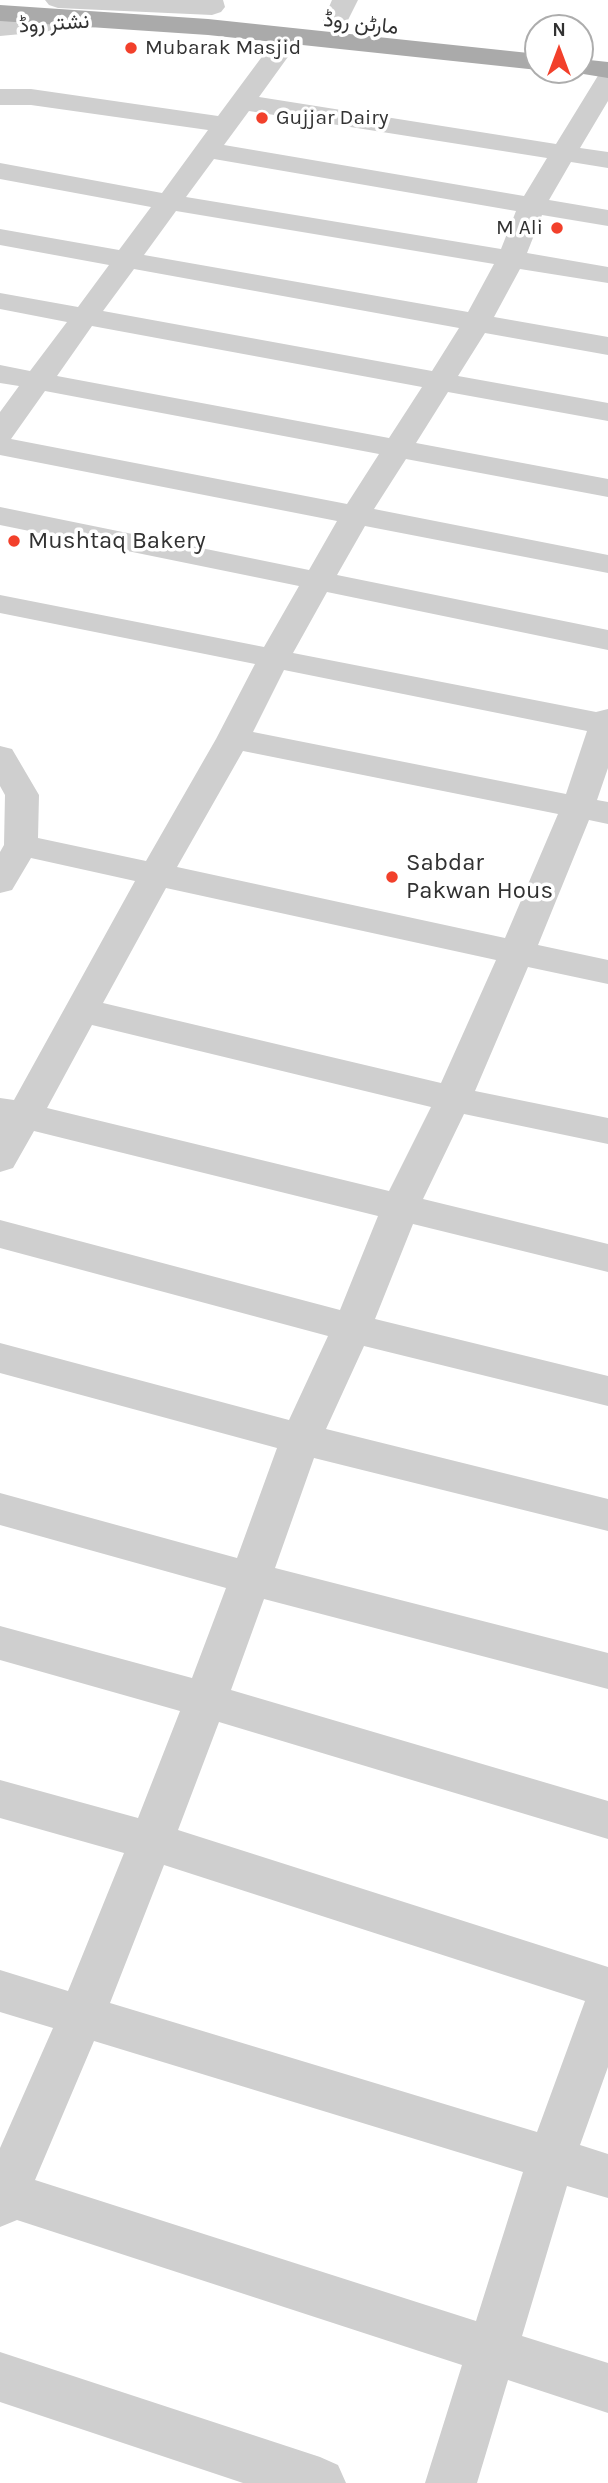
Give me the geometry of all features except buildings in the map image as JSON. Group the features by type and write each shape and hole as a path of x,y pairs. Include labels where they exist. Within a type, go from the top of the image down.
{"main road":[{"name":"مارٹن روڈ","path":"2,18 211,4 341,10 524,41"},
{"name":"مارٹن روڈ","path":"2,18 107,20 208,27 524,61"}],"street":[{"name":"نشتر روڈ","path":"58,0 211,4"},
{"path":"0,433 290,36"},
{"path":"0,97 31,97 225,125"},
{"path":"0,1159 12,1112 82,1010 233,739 317,581 478,321 511,259 531,206 562,153 603,97"},
{"path":"243,102 608,160"},
{"path":"207,150 608,218"},
{"path":"0,170 169,202 608,275"},
{"path":"0,237 608,346"},
{"path":"0,301 608,412"},
{"path":"0,374 608,488"},
{"path":"0,446 608,565"},
{"path":"0,516 608,640"},
{"path":"0,604 273,660 607,723 593,810 517,952 453,1099 400,1208 352,1328 301,1439 206,1700 151,1841 82,2015 2,2196 608,2388"},
{"path":"233,739 593,810"},
{"path":"0,756 22,795 20,845 0,882"},
{"path":"20,845 608,972"},
{"path":"82,1010 453,1099 608,1131"},
{"path":"12,1112 608,1258"},
{"path":"0,1234 352,1328 608,1391"},
{"path":"0,1358 301,1439 608,1515"},
{"path":"0,1509 249,1578 608,1671"},
{"path":"0,1643 206,1700 608,1819"},
{"path":"0,1799 151,1841 608,1988"},
{"path":"0,1991 608,2176"},
{"path":"450,2483 551,2159 608,2002"},
{"path":"0,2377 320,2483"}],"place":[{"name":"Mubarak Masjid","path":"131,48"},
{"name":"Gujjar Dairy","path":"262,118"},
{"name":"M Ali","path":"557,228"},
{"name":"Mushtaq Bakery","path":"14,541"},
{"name":"Sabdar Pakwan Hous","path":"392,877"}]}
